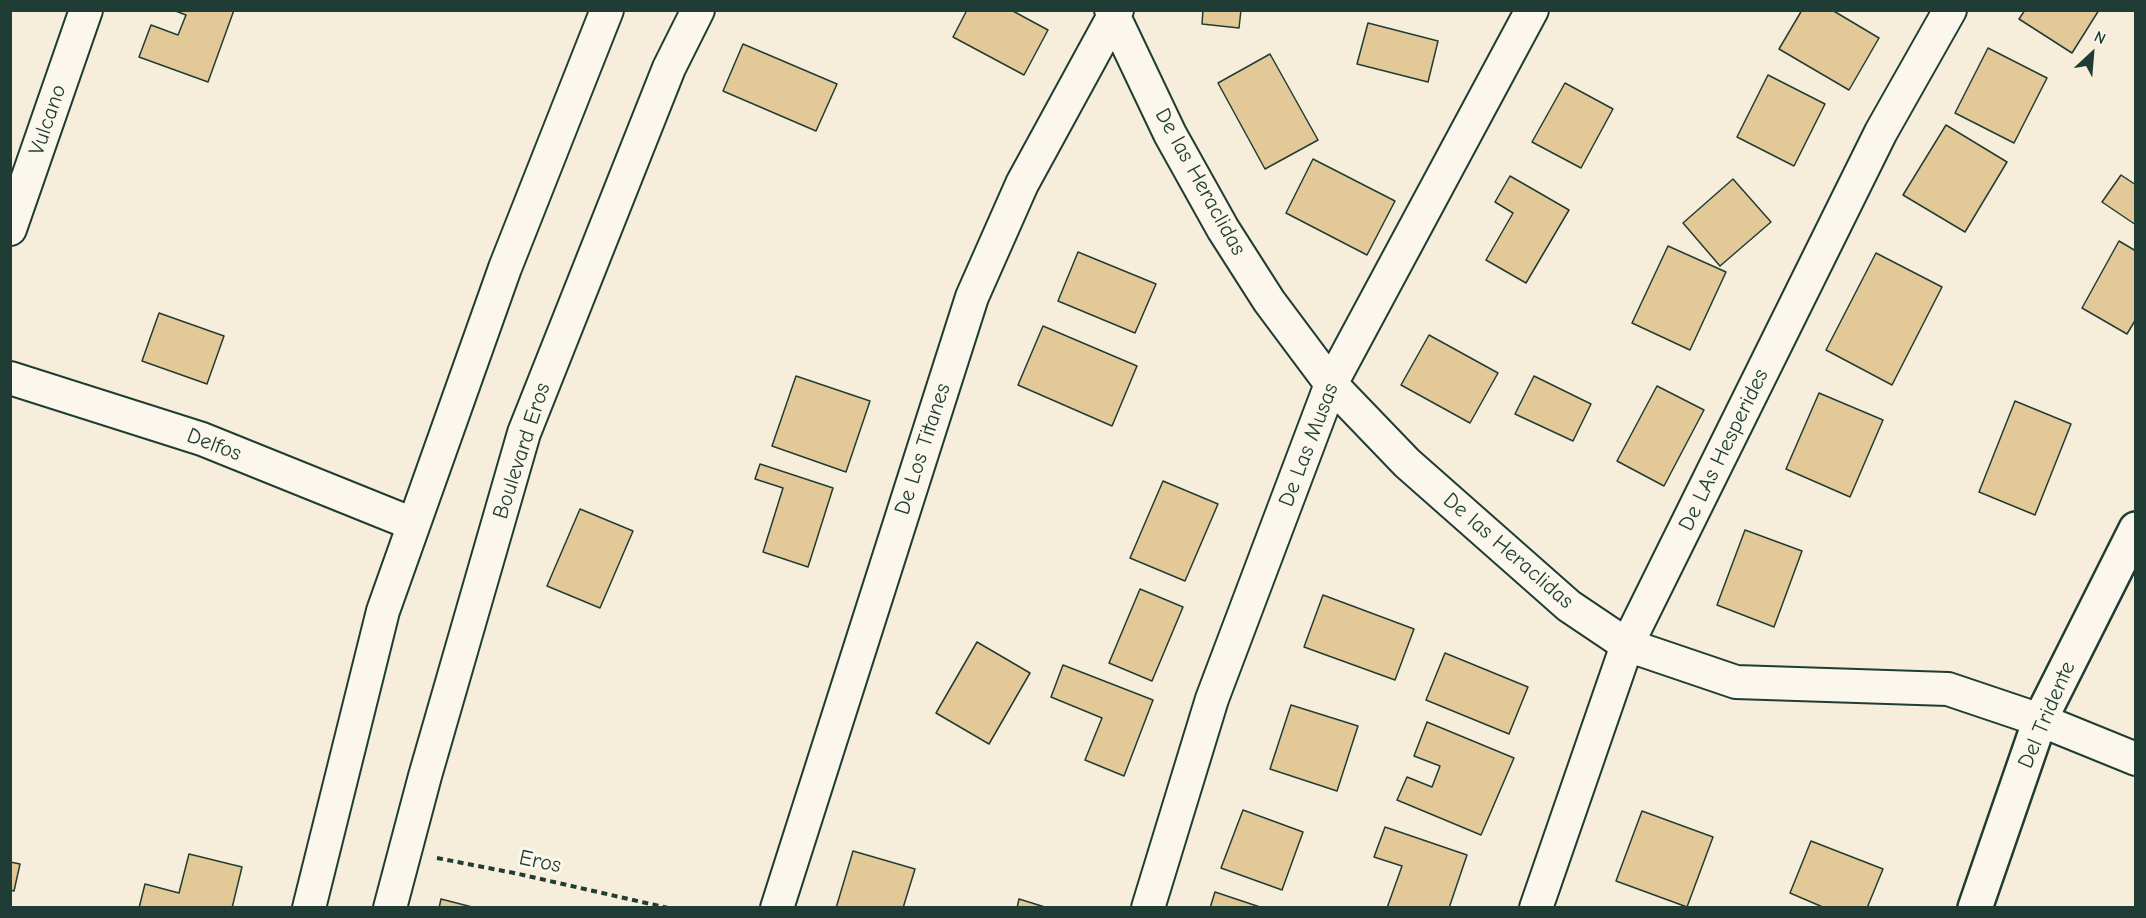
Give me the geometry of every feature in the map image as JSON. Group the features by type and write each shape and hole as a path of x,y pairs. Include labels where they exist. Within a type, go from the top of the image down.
{"main road":[{"name":"Del Tridente","path":"1975,908 2040,720 2136,529"}],"street":[{"name":"Vulcano","path":"10,229 86,10"},
{"path":"309,908 383,611 505,268 608,10"},
{"name":"Boulevard Eros","path":"390,908 524,433 669,69 698,10"},
{"name":"De Las Musas","path":"1148,908 1212,699 1331,384 1532,10"},
{"name":"De LAs Hesperides","path":"1536,908 1628,645 1881,132 1950,10"},
{"name":"De las Heraclidas","path":"1114,13 1170,134 1223,229 1269,301 1331,384 1407,463 1569,606 1628,645 1736,682 1948,689 2040,720 2136,759"},
{"name":"De Los Titanes","path":"777,908 972,297 1022,184 1114,13"},
{"name":"Delfos","path":"10,378 202,439 413,524"}],"path":[{"name":"Eros","path":"405,852 519,874 668,908"}],"building":[{"path":"173,10 234,10 208,82 139,57 151,25 178,35 186,15"},
{"path":"967,10 1011,10 1048,30 1024,75 953,37"},
{"path":"1203,10 1241,10 1239,28 1202,24"},
{"path":"1802,10 1832,10 1879,38 1849,90 1779,49"},
{"path":"2025,10 2099,10 2072,53 2019,19"},
{"path":"1368,23 1438,41 1428,82 1357,64"},
{"path":"743,44 837,84 816,131 723,91"},
{"path":"1988,48 2047,78 2014,143 1955,113"},
{"path":"1270,54 1318,140 1265,169 1218,83"},
{"path":"1768,75 1825,104 1794,166 1737,137"},
{"path":"1565,83 1613,109 1581,168 1532,142"},
{"path":"1946,125 2007,162 1965,232 1903,195"},
{"path":"1313,159 1395,201 1367,255 1286,213"},
{"path":"2121,175 2136,185 2136,225 2102,202"},
{"path":"1510,176 1569,210 1526,283 1486,260 1513,213 1495,202"},
{"path":"1733,179 1771,222 1720,266 1683,223"},
{"path":"2119,241 2136,251 2136,319 2127,334 2082,308"},
{"path":"1668,246 1726,272 1690,350 1632,323"},
{"path":"1078,252 1156,284 1135,333 1058,301"},
{"path":"1876,253 1942,287 1892,385 1826,350"},
{"path":"159,313 224,336 207,384 142,361"},
{"path":"1043,326 1137,366 1112,426 1018,385"},
{"path":"1429,335 1498,373 1470,423 1401,385"},
{"path":"796,376 870,401 846,472 772,446"},
{"path":"1534,376 1591,404 1573,441 1515,414"},
{"path":"1657,386 1704,410 1664,486 1617,461"},
{"path":"1819,393 1883,420 1850,497 1786,469"},
{"path":"2015,401 2071,424 2035,515 1979,492"},
{"path":"760,464 833,488 808,567 763,552 783,488 755,479"},
{"path":"1163,481 1218,504 1185,581 1130,558"},
{"path":"580,509 633,531 600,608 547,586"},
{"path":"1745,530 1802,551 1774,627 1717,605"},
{"path":"1140,589 1183,607 1152,681 1109,663"},
{"path":"1323,595 1414,629 1395,680 1304,647"},
{"path":"977,642 1030,673 989,744 936,713"},
{"path":"1445,653 1528,687 1509,734 1426,700"},
{"path":"1063,665 1153,700 1124,776 1085,760 1102,718 1051,697"},
{"path":"1291,705 1358,726 1337,791 1270,769"},
{"path":"1427,722 1514,758 1481,835 1397,800 1407,777 1432,787 1440,766 1414,756"},
{"path":"1243,810 1303,832 1282,890 1221,868"},
{"path":"1642,811 1713,837 1687,907 1616,881"},
{"path":"1385,827 1467,855 1449,908 1387,908 1402,866 1374,857"},
{"path":"1811,841 1883,869 1867,908 1825,908 1790,893"},
{"path":"853,851 915,869 903,908 836,908"},
{"path":"189,854 242,867 232,908 139,908 145,884 179,893"},
{"path":"10,862 20,864 14,891 10,890"},
{"path":"1215,892 1263,908 1210,908"},
{"path":"441,899 476,908 439,908"},
{"path":"1019,899 1048,908 1017,908"}]}
